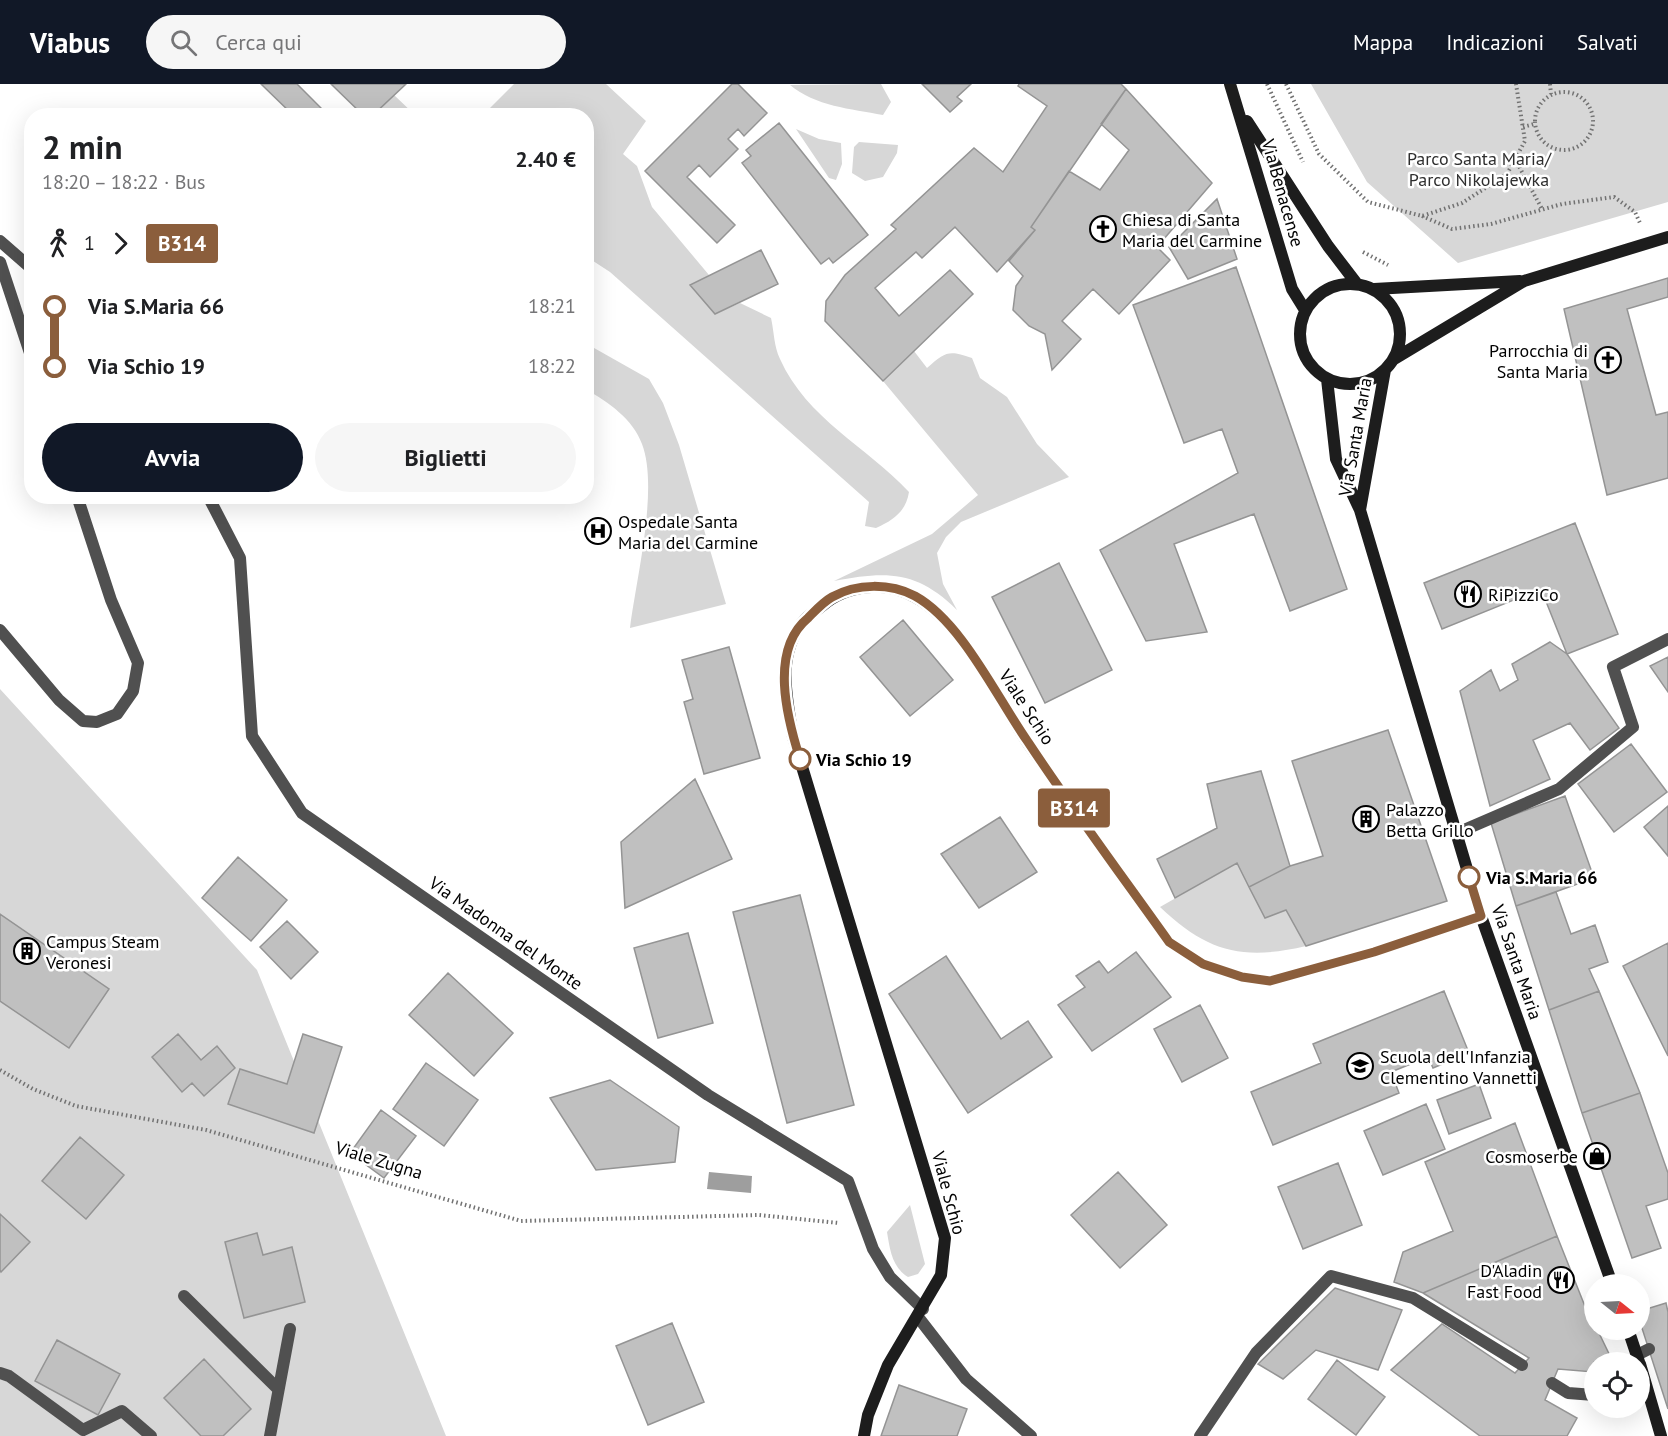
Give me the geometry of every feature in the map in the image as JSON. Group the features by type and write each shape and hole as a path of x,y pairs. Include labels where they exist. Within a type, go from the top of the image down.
{"main road":[{"name":"Via Benacense","path":"1230,84 1292,289 1305,310"},
{"name":"Via Benacense","path":"1239,108 1328,246 1358,284"},
{"path":"1374,289 1524,281 1668,237"},
{"path":"1394,359 1399,344 1400,328 1396,313 1387,299 1374,289 1358,284 1342,284 1327,288 1314,298 1305,310 1300,326 1300,341 1305,357 1314,369 1327,379 1342,384 1357,384 1372,379 1385,370 1394,359 1524,281"},
{"name":"Via Santa Maria","path":"1360,510 1385,370"},
{"name":"Via Santa Maria","path":"1327,379 1336,459 1360,510 1481,916 1608,1274"},
{"name":"Viale Schio","path":"921,1313 941,1275 945,1238 793,737 783,676 789,649 802,623 832,597 867,586 889,587 914,596 938,612 953,629 1026,741 1169,942 1203,964 1242,977 1270,981 1374,952 1481,916"},
{"path":"864,1436 868,1415 888,1365 921,1313"},
{"path":"1650,1410 1661,1436"}],"street":[{"path":"0,241 24,262"},
{"path":"0,262 24,334"},
{"path":"0,630 59,700 82,721 97,722 117,714 133,691 138,663 111,600 80,504"},
{"name":"Via Madonna del Monte","path":"212,504 240,558 252,736 302,813 708,1095 849,1181 869,1236 890,1277 921,1313 966,1379 1031,1436"},
{"path":"1457,833 1560,789 1633,727 1614,667 1668,639"},
{"path":"1200,1436 1256,1353 1331,1276 1413,1298 1522,1365"},
{"path":"184,1296 278,1389"},
{"path":"270,1436 290,1329"},
{"path":"0,1373 9,1376 83,1430 122,1411 151,1436"},
{"path":"1552,1383 1568,1393 1584,1394"}],"path":[{"path":"1267,84 1307,171"},
{"path":"1286,84 1319,154 1368,202 1422,216 1452,228 1491,224 1562,204 1614,197 1635,212 1642,227 1638,228"},
{"path":"1422,216 1462,203 1507,174 1525,141 1516,84"},
{"path":"1550,84 1551,94"},
{"path":"1572,92 1585,101 1593,118 1587,138 1573,149 1554,149 1540,139 1534,124 1536,109 1551,94 1572,92"},
{"path":"1523,127 1534,124"},
{"path":"1515,159 1542,209"},
{"path":"1361,251 1369,258 1399,267"},
{"name":"Viale Zugna","path":"0,1070 33,1089 76,1106 206,1130 521,1221 759,1215 843,1224 869,1236"}],"green space":[{"path":"514,84 606,84 646,121 623,154 637,166 652,207 709,275 691,285 715,314 740,303 771,318 778,354 792,380 821,415 909,492 902,510 888,522 876,528 865,526 869,502 610,272 594,262 594,108 490,108"},
{"path":"881,84 891,102 883,115 822,102 790,85"},
{"name":"Parco Santa Maria/ Parco Nikolajewka","path":"1311,84 1668,84 1668,202 1458,263 1367,182"},
{"path":"394,95 408,108 380,108"},
{"path":"796,129 819,139 841,143 842,164 836,180 829,178"},
{"path":"859,142 898,145 897,153 883,177 865,181 852,173 854,147"},
{"path":"594,348 649,379 663,403 679,445 726,604 630,628 645,535 647,463 642,444 633,427 594,394"},
{"path":"914,351 927,368 948,354 953,353 972,358 980,378 1007,397 1037,444 1069,477 961,522 946,537 937,553 943,584 957,610 928,587 900,577 885,575 834,581 932,534 978,495 883,381"},
{"path":"0,689 257,970 446,1436 0,1436"},
{"path":"1237,863 1265,918 1286,910 1306,946 1263,953 1227,949 1194,934 1160,907"},
{"path":"910,1205 925,1264 918,1274 908,1277 895,1263 887,1232"}],"shaded area":[{"path":"709,1172 752,1176 751,1193 707,1189"}],"building":[{"path":"261,84 297,84 321,108 286,108"},
{"path":"331,84 406,84 380,108 356,108"},
{"path":"732,84 738,84 767,113 744,136 738,129 728,139 738,149 710,177 699,165 687,177 735,225 717,243 645,171"},
{"path":"922,84 971,84 957,97 962,101 950,112"},
{"path":"1019,84 1121,84 1126,89 1031,227 1035,230 997,272 955,227 922,258 916,252 875,288 899,316 950,270 973,294 883,381 825,321 826,301 845,275 896,229 891,225 974,148 1003,172 1047,106 1018,86"},
{"name":"Chiesa di Santa Maria del Carmine","path":"1126,89 1212,183 1157,247 1170,260 1119,314 1093,289 1062,321 1081,339 1052,370 1045,334 1029,326 1013,310 1016,286 1023,276 1009,261 1035,230 1031,227 1069,171 1100,190 1129,150 1101,124"},
{"path":"779,123 868,235 833,263 829,258 821,264 742,163 751,156 746,150"},
{"path":"1217,199 1237,259 1188,279 1169,247"},
{"path":"761,250 778,284 715,314 690,285"},
{"path":"1236,267 1347,589 1290,611 1254,514 1174,544 1207,632 1146,641 1100,550 1238,473 1222,429 1184,443 1133,305"},
{"name":"Parrocchia di Santa Maria","path":"1668,278 1668,297 1627,309 1656,415 1668,412 1668,478 1607,495 1564,309"},
{"path":"1575,523 1618,634 1567,654 1541,589 1442,629 1424,583"},
{"path":"1059,563 1112,670 1045,703 992,597"},
{"path":"903,620 953,680 910,716 860,657"},
{"path":"1550,642 1567,654 1619,728 1590,750 1570,723 1533,740 1550,779 1490,806 1460,691 1491,670 1500,691 1518,680 1512,664"},
{"path":"729,647 760,758 704,774 684,702 693,699 682,660"},
{"path":"1668,657 1668,692 1650,666"},
{"name":"Palazzo Betta Grillo","path":"1388,730 1447,901 1306,946 1286,910 1265,918 1249,887 1290,866 1323,856 1292,761"},
{"path":"1631,744 1667,792 1614,832 1578,784"},
{"path":"1261,771 1290,866 1249,887 1237,863 1175,898 1157,859 1217,828 1207,784"},
{"path":"695,779 732,859 625,908 621,842"},
{"path":"1565,796 1594,878 1516,906 1491,823"},
{"path":"1668,806 1668,856 1644,827"},
{"path":"1000,817 1037,872 979,908 941,854"},
{"path":"238,857 287,900 251,941 202,898"},
{"path":"1556,892 1571,934 1595,925 1608,962 1589,969 1599,991 1549,1010 1516,906"},
{"path":"800,895 854,1105 787,1123 733,912"},
{"name":"Campus Steam Veronesi","path":"0,914 109,989 69,1048 0,1001"},
{"path":"287,921 318,952 291,979 260,947"},
{"path":"688,933 713,1023 658,1038 634,948"},
{"path":"1668,943 1668,1056 1623,966"},
{"path":"1136,952 1171,997 1092,1051 1058,1005 1085,987 1076,976 1099,961 1108,973"},
{"path":"946,956 1001,1039 1028,1021 1052,1057 968,1113 889,994"},
{"path":"448,973 513,1033 474,1076 409,1015"},
{"name":"Scuola dell'Infanzia Clementino Vannetti","path":"1444,991 1469,1053 1433,1068 1428,1057 1391,1072 1399,1093 1273,1145 1251,1092 1321,1063 1313,1044"},
{"path":"1599,991 1640,1093 1582,1113 1549,1010"},
{"path":"1200,1005 1228,1058 1182,1082 1154,1029"},
{"path":"178,1034 201,1060 217,1046 235,1068 204,1096 192,1083 182,1092 152,1057"},
{"path":"303,1034 342,1047 314,1133 228,1104 240,1069 287,1084"},
{"path":"426,1063 478,1100 444,1146 393,1109"},
{"path":"610,1080 679,1127 675,1162 596,1170 550,1098"},
{"path":"1479,1084 1491,1118 1449,1134 1437,1100"},
{"path":"1640,1093 1668,1173 1668,1199 1646,1206 1661,1248 1632,1258 1582,1113"},
{"path":"1426,1104 1445,1149 1383,1175 1364,1131"},
{"path":"381,1110 416,1136 384,1178 350,1153"},
{"path":"1515,1123 1557,1236 1423,1293 1394,1282 1403,1252 1453,1231 1425,1162"},
{"path":"80,1137 124,1175 86,1219 42,1181"},
{"path":"1338,1163 1362,1225 1303,1249 1278,1187"},
{"path":"1118,1172 1167,1225 1120,1268 1071,1215"},
{"path":"0,1214 30,1242 1,1272 0,1270"},
{"path":"257,1233 263,1255 292,1247 305,1302 244,1318 225,1242"},
{"path":"1557,1236 1584,1304 1584,1340 1602,1340 1608,1352 1584,1352 1584,1371 1558,1369 1545,1400 1577,1418 1567,1436 1480,1436 1391,1370 1442,1324 1515,1373 1529,1358 1423,1293"},
{"path":"1335,1288 1402,1310 1378,1370 1316,1350 1283,1379 1258,1364"},
{"path":"1666,1303 1668,1312 1668,1409 1646,1340 1650,1340 1650,1308"},
{"path":"672,1323 704,1402 648,1425 616,1346"},
{"path":"57,1340 120,1374 98,1415 35,1381"},
{"path":"204,1359 251,1409 223,1436 201,1436 164,1398"},
{"path":"1337,1360 1385,1397 1356,1435 1308,1399"},
{"path":"899,1385 967,1409 957,1436 881,1436"}],"bus line":[{"name":"B314","path":"800,759 793,737 783,676 789,649 802,623 832,597 867,586 889,587 914,596 938,612 953,629 996,690 1026,741 1169,942 1203,964 1242,977 1270,981 1374,952 1481,916 1469,877"}],"place":[{"name":"Chiesa di Santa Maria del Carmine","path":"1103,229"},
{"name":"Parrocchia di Santa Maria","path":"1608,360"},
{"name":"Ospedale Santa Maria del Carmine","path":"598,531"},
{"name":"RiPizziCo","path":"1468,594"},
{"name":"Via Schio 19","path":"800,759"},
{"name":"Palazzo Betta Grillo","path":"1366,819"},
{"name":"Via S.Maria 66","path":"1469,877"},
{"name":"Campus Steam Veronesi","path":"27,951"},
{"name":"Scuola dell'Infanzia Clementino Vannetti","path":"1360,1066"},
{"name":"Cosmoserbe","path":"1597,1156"},
{"name":"D'Aladin Fast Food","path":"1561,1280"}]}
